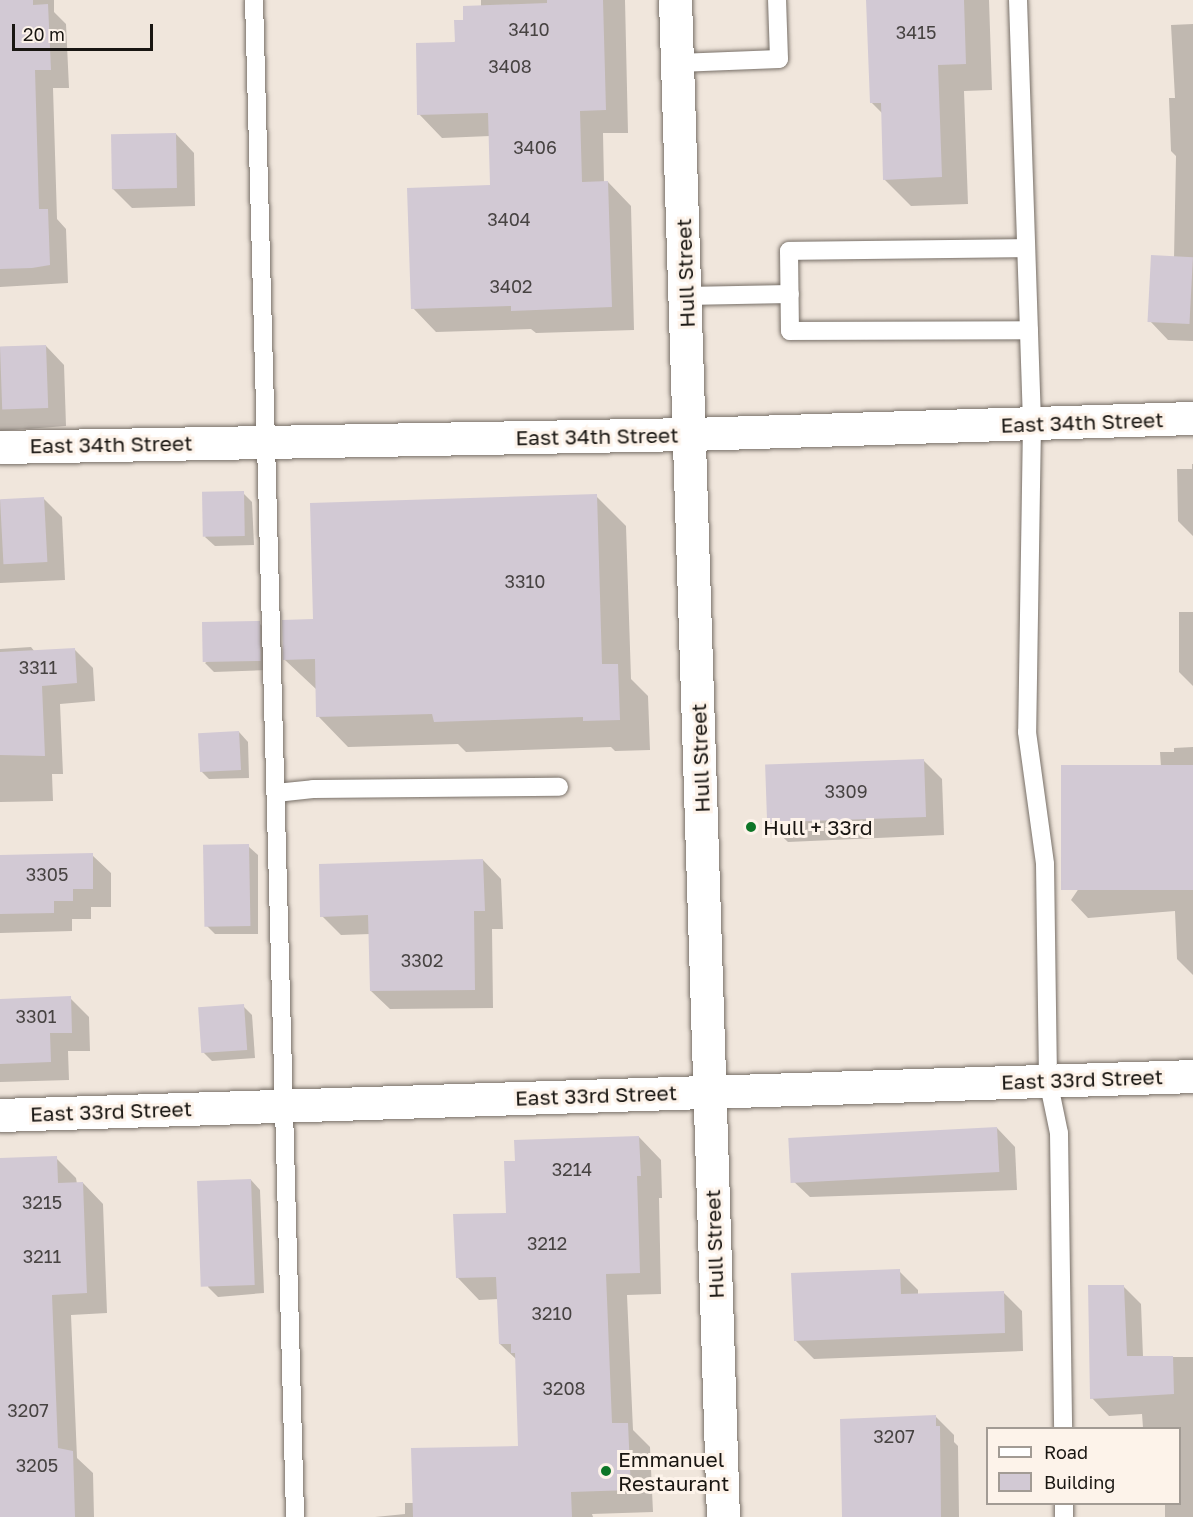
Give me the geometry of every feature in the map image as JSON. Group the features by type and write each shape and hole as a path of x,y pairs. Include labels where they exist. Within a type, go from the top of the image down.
{"street":[{"name":"Hull Street","path":"675,0 691,434 723,1517"},
{"name":"East 34th Street","path":"0,447 691,434 1193,418"},
{"name":"East 33rd Street","path":"0,1115 1193,1076"}],"lane":[{"path":"254,0 295,1517"},
{"path":"678,63 779,59 777,0"},
{"path":"1018,0 1032,424 1027,732 1046,864 1048,1080 1059,1133 1063,1427"},
{"path":"1026,248 789,251 790,331 1029,330"},
{"path":"685,296 790,294"},
{"path":"276,793 313,789 559,787"}],"building":[{"path":"0,0 33,0 33,5 48,4 51,70 35,70 39,209 48,209 50,265 32,268 0,269"},
{"path":"547,0 603,0 606,110 580,111 582,182 608,181 612,307 511,311 511,306 411,309 407,188 490,185 488,113 417,115 416,43 455,42 454,20 463,20 463,6 547,3"},
{"path":"866,0 964,0 966,64 938,65 942,177 883,180 881,103 870,103"},
{"path":"176,133 177,188 112,189 111,134"},
{"path":"1151,255 1193,257 1189,324 1147,322"},
{"path":"46,345 48,408 2,410 0,347"},
{"path":"244,491 245,536 203,537 202,492"},
{"path":"597,494 602,664 618,664 620,720 583,721 583,717 434,722 432,714 316,717 315,659 283,660 282,620 313,619 310,503"},
{"path":"44,497 47,562 3,564 0,499"},
{"path":"260,621 261,661 203,662 202,622"},
{"path":"75,648 77,683 42,686 45,756 0,755 0,652"},
{"path":"239,731 241,770 200,772 198,733"},
{"path":"924,759 926,817 767,823 765,765"},
{"path":"1061,765 1193,765 1193,890 1061,890"},
{"path":"249,844 250,926 204,927 203,845"},
{"path":"93,853 93,889 73,889 73,901 54,901 54,913 0,914 0,855"},
{"path":"483,859 485,911 474,911 475,990 370,991 368,915 320,917 319,864"},
{"path":"71,996 72,1033 50,1033 51,1062 0,1064 0,999"},
{"path":"244,1004 247,1050 201,1053 198,1007"},
{"path":"997,1127 999,1172 791,1183 788,1138"},
{"path":"639,1136 641,1176 637,1176 640,1273 606,1274 612,1423 628,1423 631,1490 571,1492 572,1517 413,1517 411,1448 518,1446 515,1353 511,1353 511,1344 499,1344 496,1277 456,1278 453,1214 506,1213 504,1161 515,1161 514,1140"},
{"path":"57,1156 58,1183 83,1182 87,1293 52,1295 58,1448 73,1451 75,1517 0,1517 0,1158"},
{"path":"251,1179 255,1285 201,1287 197,1181"},
{"path":"900,1269 901,1294 1004,1291 1005,1333 794,1341 791,1273"},
{"path":"1088,1285 1124,1285 1127,1356 1173,1356 1174,1394 1090,1399"},
{"path":"936,1415 936,1426 940,1426 941,1517 842,1517 840,1419"}],"place":[{"name":"Hull + 33rd","path":"751,827"},
{"name":"Emmanuel Restaurant","path":"606,1471"}]}
